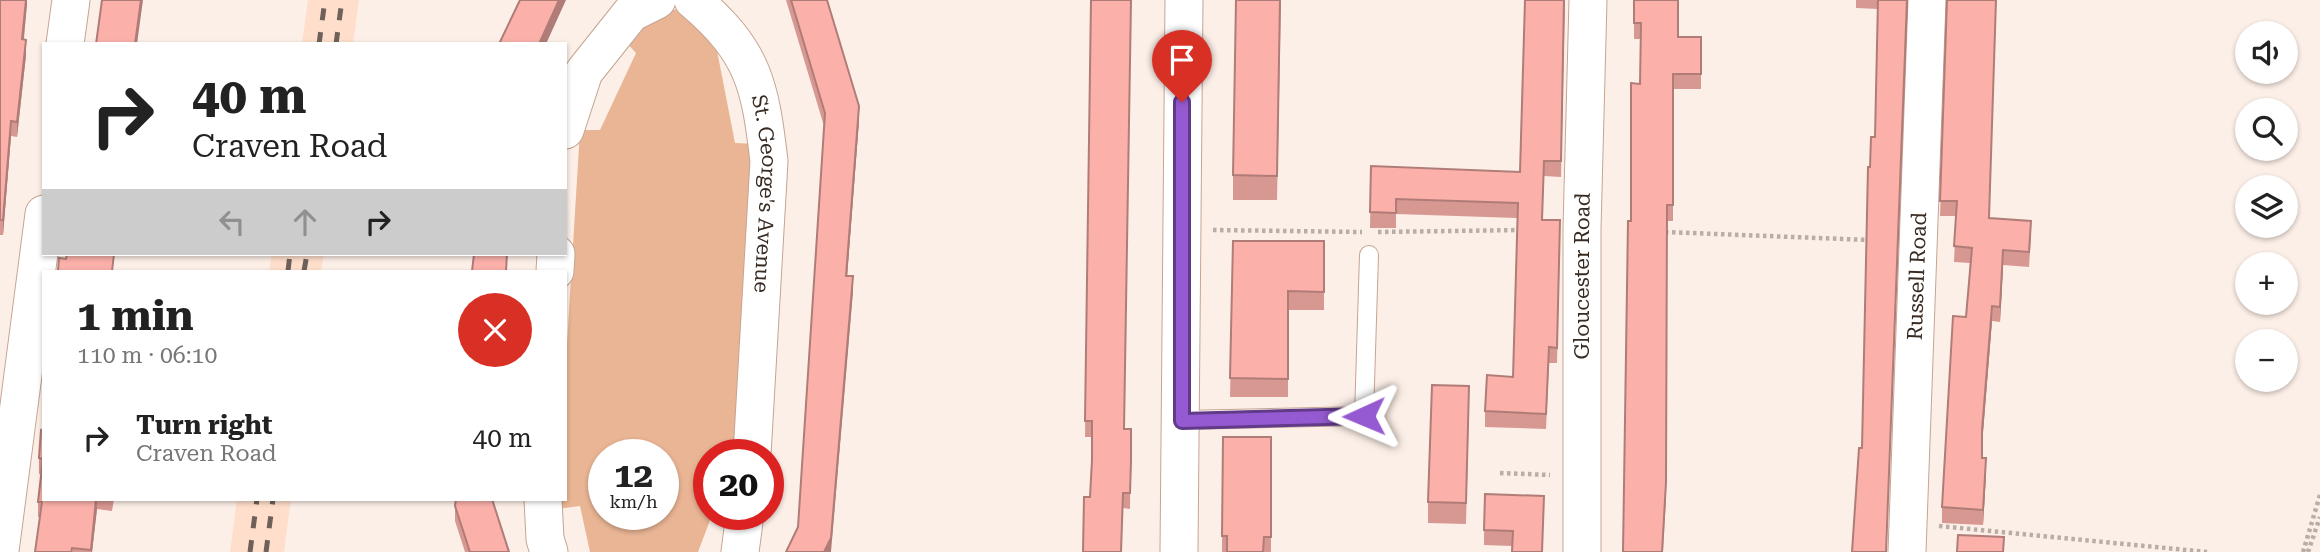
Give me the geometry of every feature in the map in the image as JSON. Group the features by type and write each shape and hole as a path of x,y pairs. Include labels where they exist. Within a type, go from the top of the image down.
{"street":[{"path":"65,42 71,0"},
{"path":"567,124 584,72 631,13 657,0"},
{"name":"St. George's Avenue","path":"693,0 725,27 755,76 764,117 769,161 753,439"},
{"path":"1179,552 1184,0"},
{"name":"Gloucester Road","path":"1582,552 1582,229 1588,0"},
{"name":"Russell Road","path":"1908,537 1927,0"},
{"path":"0,551 42,229"},
{"path":"543,501 545,539 549,552"},
{"path":"740,552 743,530"}],"lane":[{"path":"1182,421 1364,416 1368,255"}],"path":[{"path":"1500,473 1582,477"},
{"path":"2305,552 2320,495"},
{"path":"2305,552 2320,517"},
{"path":"1908,537 2207,552"}],"shaded area":[{"path":"308,0 359,0 353,42 302,42"},
{"path":"677,9 698,17 713,30 735,143 759,144 742,439 693,439 693,530 706,530 698,552 590,552 580,506 557,509 558,501 567,501 567,344 580,130 600,130 636,53 625,41 657,16"},
{"path":"272,256 324,256 321,270 269,270"},
{"path":"237,501 291,501 284,552 230,552"}],"building":[{"path":"0,0 26,0 22,39 26,40 17,122 11,121 3,220 0,220"},
{"path":"102,0 141,0 135,42 96,42"},
{"path":"520,0 559,0 540,42 500,42"},
{"path":"791,0 827,0 859,106 846,276 853,276 831,538 824,552 786,552 798,527 825,113"},
{"path":"1091,0 1131,0 1124,429 1131,429 1131,461 1130,493 1123,493 1121,552 1083,552 1084,497 1090,497 1092,460 1092,421 1085,421"},
{"path":"1236,0 1280,0 1277,176 1233,175"},
{"path":"1525,0 1564,0 1561,161 1544,161 1542,220 1560,220 1557,348 1549,347 1546,414 1485,411 1487,375 1513,377 1518,203 1396,199 1396,213 1370,212 1371,166 1520,172"},
{"path":"1634,0 1678,0 1678,37 1701,37 1701,74 1673,74 1673,205 1667,205 1666,482 1662,552 1623,552 1628,221 1631,221 1631,83 1640,84 1641,23 1634,23"},
{"path":"1878,0 1907,0 1886,552 1852,552 1859,448 1862,448 1868,167 1871,137 1875,137"},
{"path":"1947,0 1996,0 1989,218 2031,221 2029,252 2003,250 2000,307 1992,306 1982,430 1982,458 1986,458 1983,510 1942,507 1953,316 1966,317 1972,248 1954,246 1957,201 1940,201"},
{"path":"1233,241 1324,241 1324,292 1288,291 1288,379 1230,378"},
{"path":"67,256 114,256 112,270 58,270 59,258 66,259"},
{"path":"474,256 507,256 506,270 472,270"},
{"path":"1432,385 1469,386 1466,503 1428,502"},
{"path":"41,430 42,459 39,458"},
{"path":"1223,437 1271,437 1271,537 1264,537 1263,552 1227,552 1227,536 1222,536"},
{"path":"42,468 42,501 96,501 91,550 72,548 71,552 35,552 42,502 38,502"},
{"path":"1485,494 1544,496 1542,552 1512,552 1513,531 1484,530"},
{"path":"456,501 493,501 509,552 470,552"},
{"path":"1958,535 2004,537 2003,552 1957,552"}],"railway":[{"path":"319,42 325,0"},
{"path":"336,42 342,0"},
{"path":"288,270 290,256"},
{"path":"304,270 307,256"},
{"path":"250,552 257,501"},
{"path":"266,552 273,501"}],"route":[{"path":"1182,102 1182,421 1364,416"}]}
